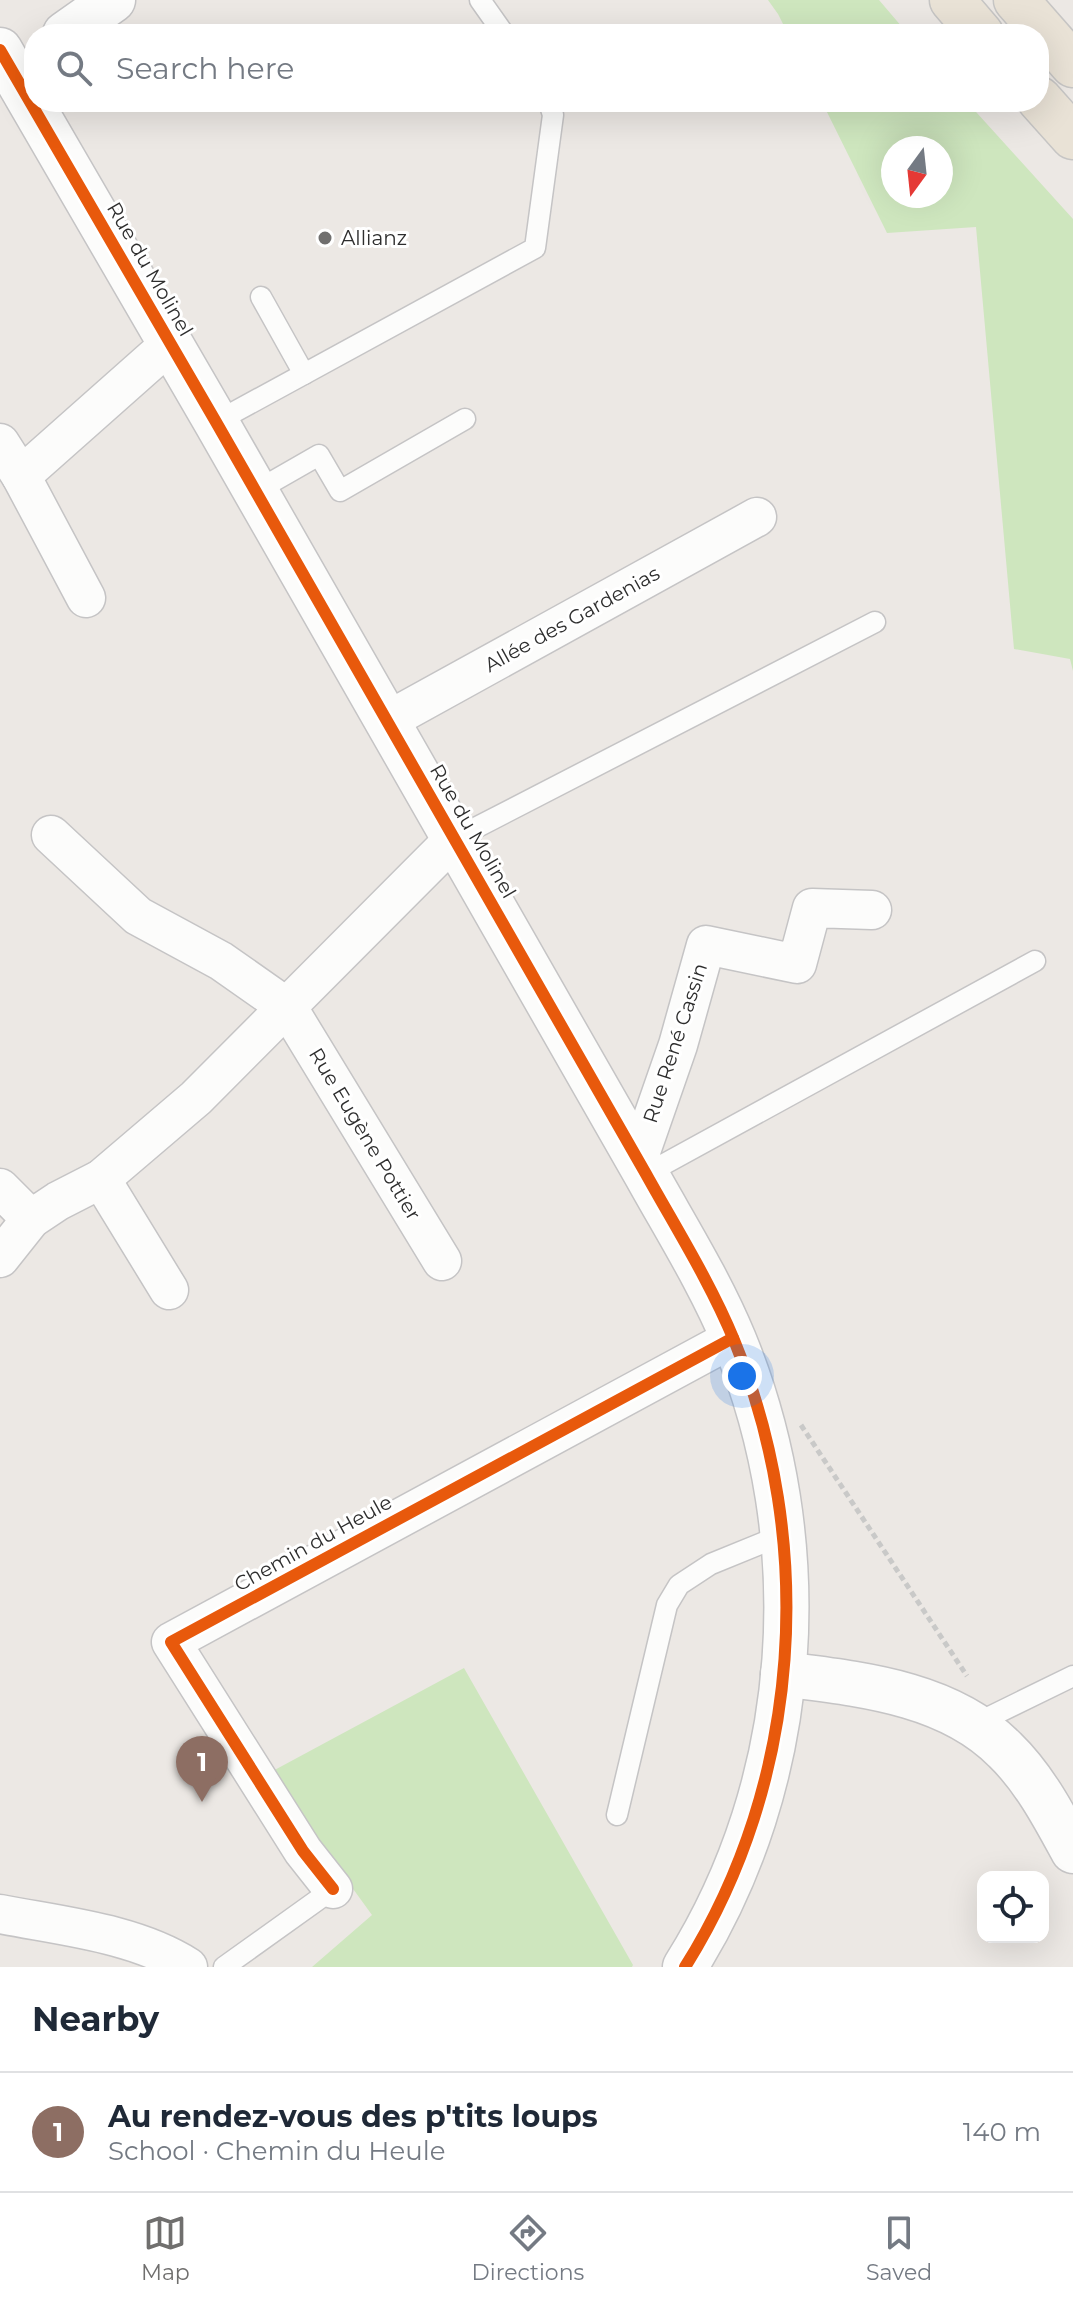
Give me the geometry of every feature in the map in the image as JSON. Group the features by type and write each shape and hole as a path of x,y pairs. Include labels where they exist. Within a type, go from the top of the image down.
{"highway":[{"path":"952,0 972,24"},
{"path":"1016,0 1037,24"},
{"path":"1049,38 1073,65"},
{"path":"1049,110 1073,137"}],"main road":[{"path":"79,24 113,0"},
{"name":"Rue du Molinel","path":"12,64 24,85"},
{"name":"Rue du Molinel","path":"39,112 642,1167 733,1338 767,1440 782,1535 787,1618 783,1674 777,1731 755,1818 722,1902 685,1967"},
{"path":"783,1674 861,1685 913,1697 983,1720 1041,1796 1073,1851"}],"street":[{"path":"21,476 171,343"},
{"path":"0,443 86,598"},
{"name":"Allée des Gardenias","path":"387,721 757,517"},
{"name":"Rue Eugène Pottier","path":"51,835 138,916 221,961 288,1008 442,1261"},
{"path":"0,1258 31,1219 101,1179 196,1098 454,839"},
{"name":"Rue René Cassin","path":"642,1167 706,945 797,964 812,908 872,910"},
{"path":"101,1179 169,1290"},
{"path":"0,1188 31,1219"},
{"name":"Chemin du Heule","path":"333,1889 303,1851 171,1642 733,1338"},
{"path":"0,1914 121,1938 157,1950 188,1967"}],"lane":[{"path":"480,0 497,24"},
{"path":"216,422 535,248 552,112"},
{"path":"261,297 304,374"},
{"path":"256,491 319,455 340,491 465,419"},
{"path":"454,839 875,622"},
{"path":"642,1167 1035,961"},
{"path":"617,1815 667,1605 679,1585 711,1564 782,1535"},
{"path":"983,1720 1073,1676"},
{"path":"224,1967 333,1889"}],"path":[{"path":"756,1405 804,1426 983,1720"}],"green space":[{"path":"768,0 879,0 899,24 783,24"},
{"path":"827,112 976,112 1073,219 1073,671 1070,659 1014,649 976,227 887,233"},
{"path":"464,1668 632,1967 312,1967 372,1915 269,1773"}],"cycle path":[{"path":"0,50 24,91"},
{"path":"36,112 681,1235 734,1340 761,1417 778,1497 786,1578 784,1660 774,1740 754,1819 724,1895 685,1967"},
{"path":"333,1889 303,1851 171,1642 733,1338"}],"place":[{"name":"Allianz","path":"325,238"},
{"name":"Au rendez-vous des p'tits loups","path":"202,1802"}]}
